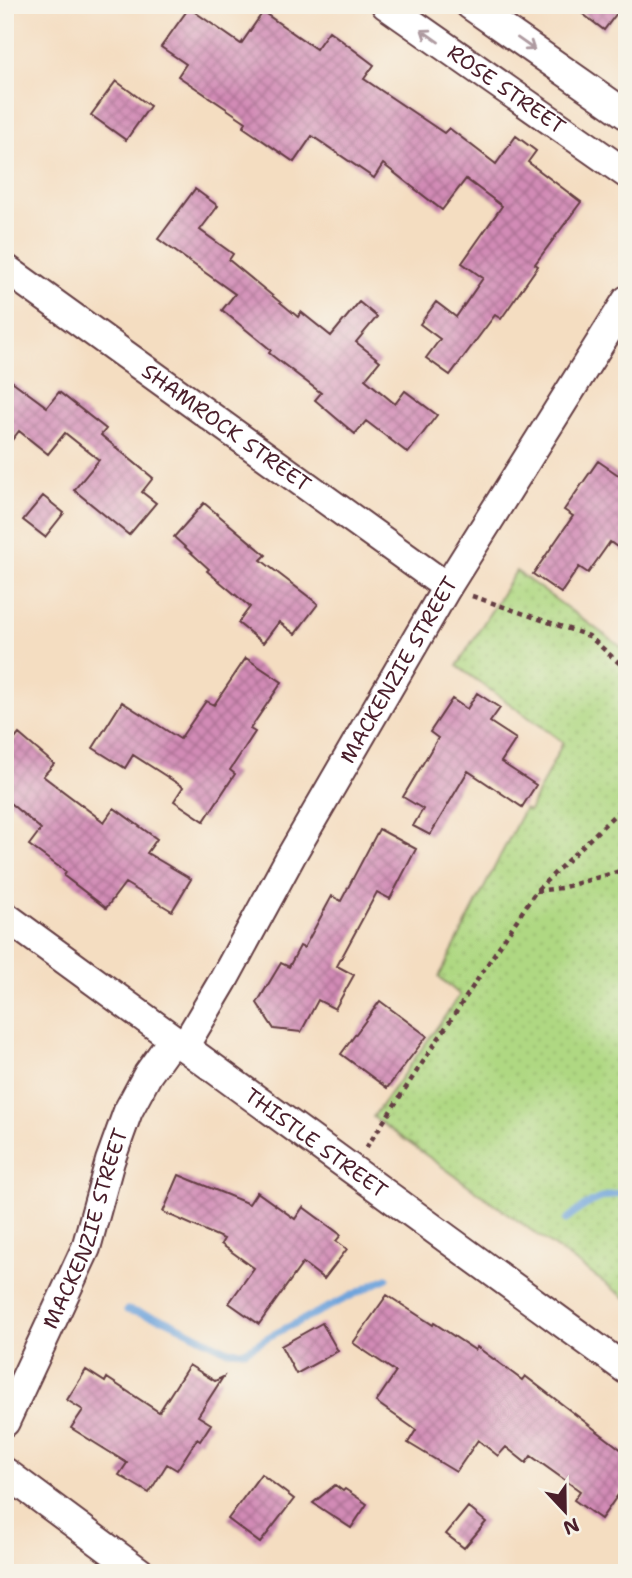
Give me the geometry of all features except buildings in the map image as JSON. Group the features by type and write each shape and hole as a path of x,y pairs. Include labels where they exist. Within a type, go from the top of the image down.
{"street":[{"name":"ROSE STREET","path":"386,5 627,174"},
{"path":"470,5 627,115"},
{"name":"SHAMROCK STREET","path":"5,268 447,587"},
{"name":"MACKENZIE STREET","path":"5,1422 86,1248 110,1161 128,1111 148,1074 179,1043 223,981 291,856 447,587 627,300"},
{"name":"THISTLE STREET","path":"5,916 627,1370"},
{"path":"5,1472 141,1573"}],"path":[{"path":"447,587 589,636 627,670"},
{"path":"352,1169 536,891 627,803"},
{"path":"536,891 561,888 627,869"}],"green space":[{"path":"516,571 627,651 627,1299 373,1117 460,995 439,977 524,809 529,811 563,742 457,666"}],"waterway":[{"path":"566,1220 594,1201 627,1192"},
{"path":"127,1310 166,1320 226,1350 245,1351 387,1278"}]}
